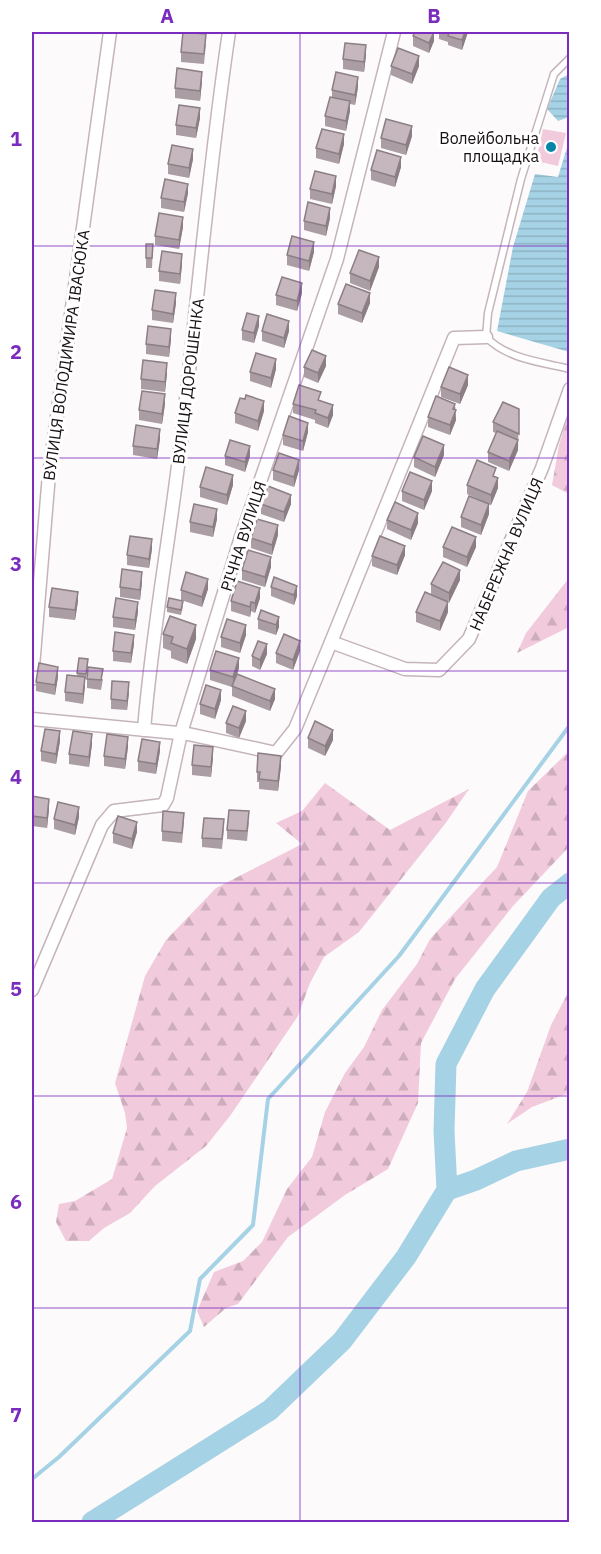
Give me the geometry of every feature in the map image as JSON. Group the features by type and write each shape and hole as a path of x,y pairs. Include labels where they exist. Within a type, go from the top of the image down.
{"street":[{"name":"ВУЛИЦЯ ВОЛОДИМИРА ІВАСЮКА","path":"32,679 49,474 110,32"},
{"name":"ВУЛИЦЯ ДОРОШЕНКА","path":"144,730 150,661 166,564 193,341 212,150 229,32"},
{"name":"РІЧНА ВУЛИЦЯ","path":"32,990 102,825 114,811 163,805 170,788 182,733 241,537 337,259 394,32"},
{"path":"32,719 182,733 276,753 295,729 454,338 486,337"},
{"name":"НАБЕРЕЖНА ВУЛИЦЯ","path":"331,642 405,669 439,670 469,639 542,468 570,389"}],"lane":[{"path":"570,58 554,74 521,179 488,313 486,337 492,343 518,357 570,369"}],"green space":[{"name":"Волейбольна площадка","path":"543,129 566,133 558,166 536,161"},
{"path":"569,412 570,494 552,485 559,445"},
{"path":"569,578 569,627 517,653 526,633"},
{"path":"569,751 569,847 513,906 455,979 421,1043 418,1103 388,1169 345,1195 288,1237 238,1304 226,1308 204,1327 197,1311 214,1272 243,1261 262,1242 287,1189 312,1157 325,1112 345,1073 364,1047 382,1010 417,964 430,939 497,867 528,791"},
{"path":"325,783 390,830 469,789 445,824 359,932 324,957 310,983 298,1016 230,1116 206,1146 155,1186 130,1213 104,1228 89,1241 66,1241 56,1222 59,1204 75,1201 112,1179 127,1128 125,1113 115,1083 145,976 166,940 216,888 302,844 276,823 302,811"},
{"path":"569,991 569,1093 532,1107 507,1124 527,1092 551,1025"}],"water":[{"path":"569,74 569,117 558,121 547,109 560,79"},
{"path":"569,141 569,352 497,331 513,247 535,174 558,177"}],"building":[{"path":"183,32 206,34 204,54 181,52"},
{"path":"415,32 434,32 429,43 413,36"},
{"path":"446,32 465,32 462,40 448,36 449,33"},
{"path":"345,43 366,45 364,62 343,59"},
{"path":"398,48 419,56 412,74 391,66"},
{"path":"177,68 202,72 200,91 175,88"},
{"path":"336,72 358,77 355,95 332,90"},
{"path":"330,97 350,101 346,121 325,116"},
{"path":"179,105 200,108 196,128 176,125"},
{"path":"386,119 412,126 406,145 381,138"},
{"path":"322,129 344,134 339,154 316,148"},
{"path":"172,145 193,149 189,168 168,164"},
{"path":"377,150 401,157 395,177 371,170"},
{"path":"315,171 336,176 332,194 310,189"},
{"path":"165,179 188,184 184,202 161,198"},
{"path":"308,202 330,208 326,226 304,221"},
{"path":"159,213 183,217 179,240 155,236"},
{"path":"292,236 314,242 309,261 287,255"},
{"path":"146,244 153,244 152,258 146,258"},
{"path":"359,250 379,257 370,281 350,273"},
{"path":"162,251 182,254 180,274 159,271"},
{"path":"282,277 302,283 297,301 276,295"},
{"path":"346,284 370,293 362,313 338,304"},
{"path":"155,290 176,293 173,314 152,310"},
{"path":"247,313 259,316 254,333 242,330"},
{"path":"267,314 289,321 284,338 262,331"},
{"path":"148,326 171,329 169,347 146,344"},
{"path":"312,350 326,356 318,373 304,367"},
{"path":"256,353 276,359 271,378 250,372"},
{"path":"143,360 167,363 165,382 141,379"},
{"path":"449,367 468,375 460,394 441,387"},
{"path":"299,385 321,392 318,400 333,405 328,418 315,413 316,410 293,404"},
{"path":"142,391 165,394 162,414 139,410"},
{"path":"246,395 264,401 258,421 235,413 240,398 245,399"},
{"path":"436,396 455,404 453,409 456,410 450,425 428,417"},
{"path":"503,402 519,409 519,434 493,422"},
{"path":"289,416 308,423 303,441 283,435"},
{"path":"136,425 160,429 157,449 133,446"},
{"path":"497,431 518,440 509,461 488,452"},
{"path":"423,436 444,445 435,467 414,457"},
{"path":"230,440 250,446 245,462 225,456"},
{"path":"279,453 299,460 294,477 273,470"},
{"path":"477,460 496,468 493,476 498,478 491,495 467,485"},
{"path":"206,467 233,475 227,495 200,487"},
{"path":"410,472 432,481 424,500 402,491"},
{"path":"268,486 291,495 284,512 261,504"},
{"path":"469,496 489,504 481,525 461,517"},
{"path":"395,502 418,513 411,530 387,520"},
{"path":"194,504 217,509 213,527 190,522"},
{"path":"257,519 278,525 272,545 251,538"},
{"path":"452,527 476,537 467,557 443,547"},
{"path":"130,536 152,539 149,559 127,555"},
{"path":"380,536 405,546 397,565 372,556"},
{"path":"248,550 271,557 265,577 242,570"},
{"path":"443,562 460,570 449,593 431,584"},
{"path":"122,569 142,572 140,590 120,587"},
{"path":"186,572 208,579 202,597 181,590"},
{"path":"274,577 297,586 294,595 271,587"},
{"path":"237,581 260,588 255,603 251,602 250,607 231,601"},
{"path":"52,588 78,592 75,610 49,607"},
{"path":"425,592 448,602 440,621 416,612"},
{"path":"116,598 138,602 135,620 113,617"},
{"path":"169,598 183,601 181,610 167,607"},
{"path":"261,610 279,617 276,625 258,619"},
{"path":"170,616 196,625 187,649 171,643 173,637 163,634"},
{"path":"227,619 246,625 240,643 221,637"},
{"path":"115,632 134,635 131,653 113,651"},
{"path":"284,634 300,641 293,660 276,653"},
{"path":"258,641 267,644 260,660 252,656"},
{"path":"216,651 239,658 233,677 210,670"},
{"path":"79,658 88,659 86,674 77,673"},
{"path":"39,663 58,667 55,685 36,682"},
{"path":"88,667 103,669 101,680 87,679"},
{"path":"237,674 275,689 270,701 232,686"},
{"path":"67,675 85,677 83,694 65,692"},
{"path":"112,681 129,682 127,701 111,699"},
{"path":"206,685 221,690 215,709 200,704"},
{"path":"233,706 246,711 239,728 226,723"},
{"path":"315,721 333,730 325,746 308,738"},
{"path":"45,729 60,731 56,754 41,751"},
{"path":"73,731 92,734 89,757 69,754"},
{"path":"107,734 128,737 125,759 104,756"},
{"path":"142,739 160,742 156,764 138,761"},
{"path":"194,745 213,747 211,767 192,765"},
{"path":"258,753 281,756 278,781 259,779"},
{"path":"32,796 49,799 47,818 32,816"},
{"path":"58,802 79,807 75,825 54,819"},
{"path":"229,810 249,811 247,831 227,830"},
{"path":"163,811 184,813 182,833 162,831"},
{"path":"118,816 137,822 132,839 113,833"},
{"path":"204,818 224,819 222,839 202,838"}],"waterway":[{"path":"32,1479 59,1457 190,1331 200,1279 253,1225 268,1099 399,956 570,725"},
{"path":"92,1522 270,1410 342,1341 406,1257 447,1190 444,1131 446,1064 485,989 551,898 570,883"},
{"path":"447,1190 476,1180 516,1161 570,1149"}],"place":[{"name":"Волейбольна площадка","path":"551,147"}]}
